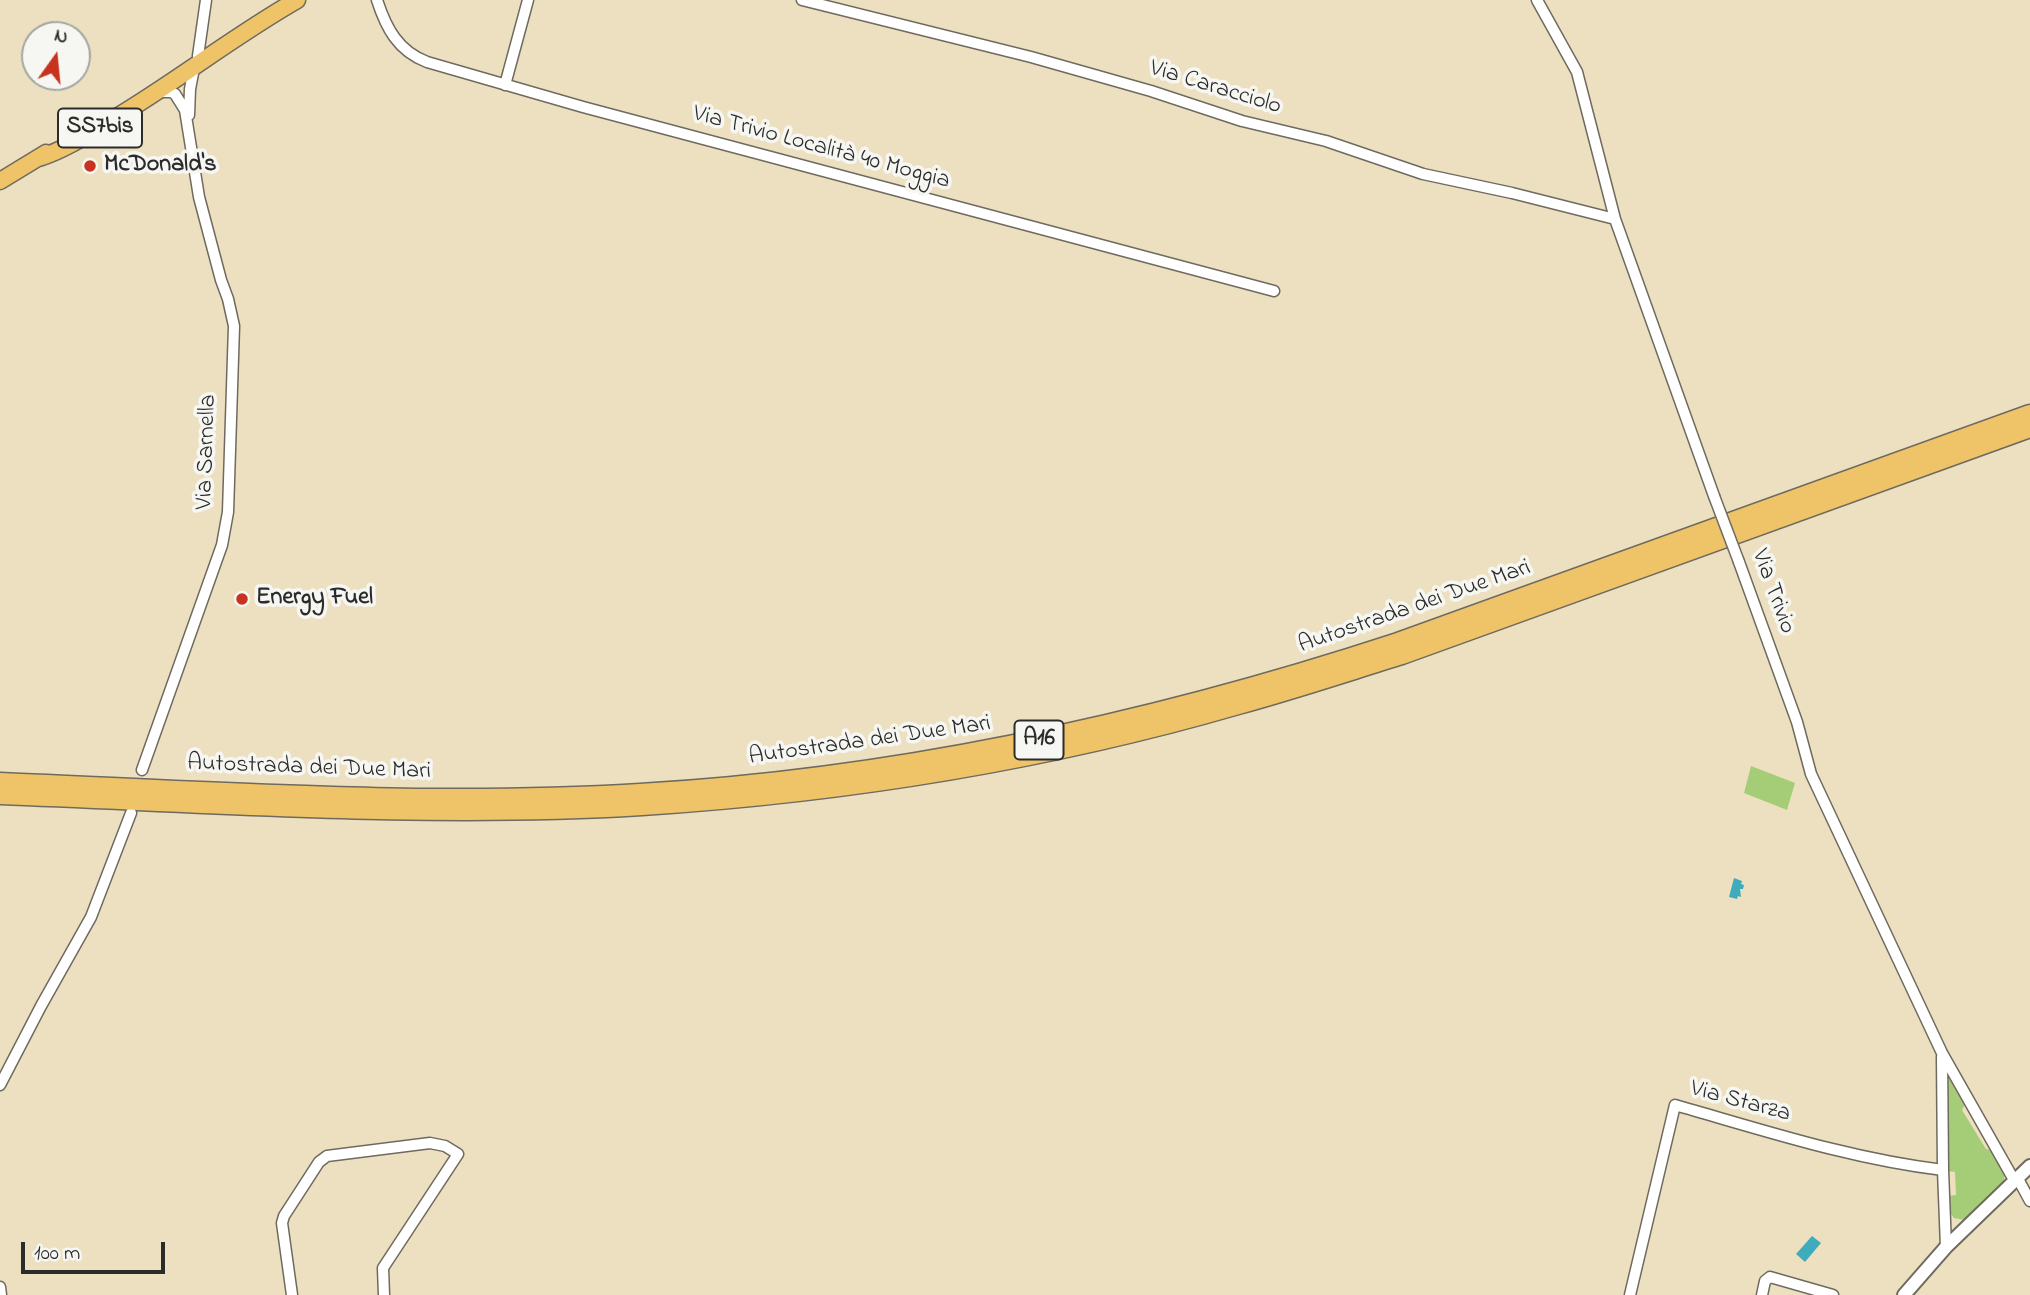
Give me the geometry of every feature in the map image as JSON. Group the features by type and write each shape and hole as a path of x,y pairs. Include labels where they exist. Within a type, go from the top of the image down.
{"highway":[{"name":"Autostrada dei Due Mari","path":"0,782 382,797 554,797 787,780 982,751 1151,715 1316,669 1398,642 2030,414"},
{"name":"Autostrada dei Due Mari","path":"0,795 382,810 554,810 728,799 899,778 984,764 1153,728 1319,681 1415,650 2030,428"}],"main road":[{"name":"SS7bis","path":"39,159 57,144 153,82 196,61 297,0"},
{"name":"SS7bis","path":"0,181 39,159 61,151 158,92 196,61"},
{"name":"SS7bis","path":"135,95 174,80"}],"street":[{"path":"189,126 190,89 206,0"},
{"name":"Via Trivio Località 40 Moggia","path":"377,0 397,43 414,57 505,85 1274,291"},
{"path":"380,11 383,0"},
{"path":"505,85 528,0"},
{"name":"Via Caracciolo","path":"802,0 1031,57 1151,91 1242,121 1326,141 1423,174 1615,219"},
{"name":"Via Trivio","path":"1537,0 1577,72 1615,219 1797,722 1811,774 1942,1053 2030,1201"},
{"path":"174,80 182,80 190,89"},
{"path":"158,92 171,92 179,98 189,126"},
{"name":"Via Sarnella","path":"142,770 222,545 228,512 234,326 229,299 221,280 199,197 189,126"},
{"path":"0,1085 91,917 131,813"},
{"path":"1942,1053 1947,1247"},
{"name":"Via Starza","path":"1630,1295 1675,1105 1854,1154 1943,1170"},
{"path":"292,1295 282,1223 319,1162 327,1156 419,1143 445,1146 458,1154 383,1268 384,1295"},
{"path":"1904,1295 1947,1247 2030,1166"},
{"path":"1762,1295 1765,1280 1770,1277 1833,1295"},
{"path":"0,1287 1,1295"}],"green space":[{"path":"1751,766 1795,783 1787,810 1744,793"},
{"path":"1951,1079 1965,1104 1962,1110 1986,1149 1992,1150 2005,1170 2004,1181 1964,1220 1954,1218 1950,1213 1949,1196 1956,1195 1955,1172 1948,1171 1948,1080"}],"water":[{"path":"1734,878 1742,881 1741,884 1744,885 1743,889 1740,889 1741,897 1738,896 1737,899 1729,897"},
{"path":"1812,1236 1821,1243 1805,1262 1796,1254"}],"place":[{"name":"McDonald's","path":"90,166"},
{"name":"Energy Fuel","path":"242,599"}]}
